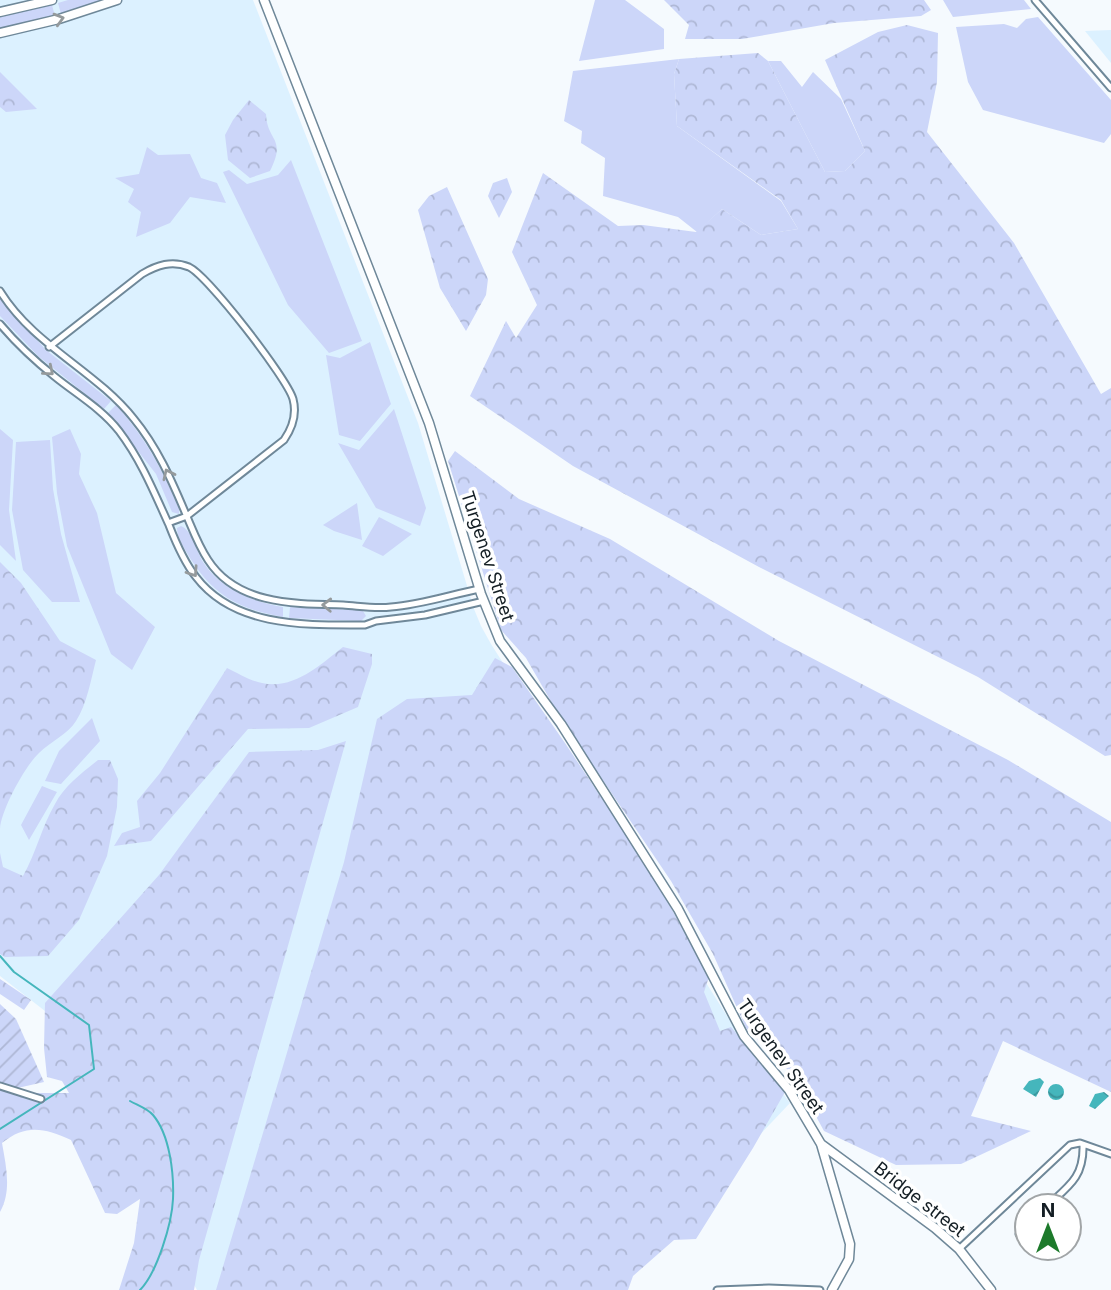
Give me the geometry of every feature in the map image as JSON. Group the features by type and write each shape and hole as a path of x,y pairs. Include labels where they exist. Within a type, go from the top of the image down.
{"street":[{"path":"0,12 52,0"},
{"path":"0,33 50,22 117,0"},
{"name":"Turgenev Street","path":"264,0 429,423 479,589 500,641 561,724 678,909 744,1036 789,1090 821,1144"},
{"path":"1035,0 1111,88"},
{"path":"49,347 154,267 173,263 187,267 209,283 288,384 294,403 294,418 289,433 278,445 187,516 168,523"},
{"path":"0,291 49,347 117,400 132,416 160,457 198,544 209,562 229,582 250,594 287,603 393,607 479,589"},
{"path":"0,324 33,358 103,413 119,430 149,478 181,554 195,577 231,606 245,613 285,622 366,625 484,601"},
{"path":"364,606 371,614 366,625"},
{"path":"0,1087 41,1099"},
{"path":"959,1249 1070,1145 1080,1143 1111,1154"},
{"path":"821,1144 850,1244 849,1259 832,1290"},
{"name":"Bridge street","path":"821,1144 935,1228 959,1249 991,1290"},
{"path":"1062,1192 1080,1171 1084,1158 1083,1145"},
{"path":"717,1290 820,1290"}],"shaded area":[{"path":"0,0 253,0 418,423 481,626 736,1030 790,1103 613,1290 197,1290 45,1011 0,976"},
{"path":"1111,30 1111,63 1085,31"}],"green space":[{"path":"68,0 105,0 61,14 58,3"},
{"path":"595,0 625,0 664,29 664,49 579,61"},
{"path":"664,0 924,0 931,10 921,16 834,23 742,39 685,39 689,25"},
{"path":"943,0 1024,0 1031,9 953,17"},
{"path":"52,5 55,16 0,29 0,17"},
{"path":"1038,17 1111,100 1111,134 1104,143 983,110 968,82 956,27 1004,24 1017,28 1026,19"},
{"path":"907,25 938,33 937,82 927,132 1014,243 1101,394 1111,388 1111,755 1105,756 978,677 759,567 573,466 470,396 506,321 516,338 537,305 512,252 543,173 618,226 643,225 696,232 722,209 761,235 798,229 781,200 677,126 674,74 679,59 758,53 768,61 825,172 845,171 865,151 825,60 878,32"},
{"path":"679,59 674,74 677,126 781,201 798,229 761,235 722,209 697,232 678,217 603,196 605,158 581,143 582,131 564,121 573,71"},
{"path":"768,61 781,61 802,87 813,72 841,99 865,151 845,171 825,172"},
{"path":"0,72 37,109 6,112 0,107"},
{"path":"249,100 266,114 277,152 270,171 250,178 228,160 225,135"},
{"path":"147,147 158,155 190,154 201,178 217,183 226,203 190,197 170,223 136,237 141,212 128,202 134,189 115,178 139,174"},
{"path":"291,160 362,341 329,353 288,305 223,172 229,170 247,184 278,175"},
{"path":"507,178 512,192 499,218 488,196 493,183"},
{"path":"447,187 488,279 486,295 466,331 440,288 418,210 429,196"},
{"path":"0,299 46,350 111,401 104,409 38,356 0,316"},
{"path":"370,342 391,404 360,441 339,435 326,355 340,358"},
{"path":"116,405 136,429 160,467 179,514 172,512 156,474 108,413"},
{"path":"394,409 426,508 420,526 376,508 338,443 359,450"},
{"path":"0,429 13,440 9,510 16,561 0,545"},
{"path":"70,429 81,454 79,474 97,513 116,593 155,627 132,670 111,654 67,546 57,493 52,437"},
{"path":"50,440 53,489 61,534 80,602 52,602 23,570 12,510 16,442"},
{"path":"455,451 519,499 610,539 779,641 1008,760 1111,822 1111,1092 1003,1041 971,1116 1031,1131 961,1164 896,1165 824,1131 794,1076 746,1028 713,954 671,881 560,717 526,658 501,630 448,461"},
{"path":"357,503 362,540 323,525"},
{"path":"379,517 412,534 383,556 362,546"},
{"path":"181,526 191,537 203,562 219,580 249,598 283,607 283,617 253,610 218,591 199,571 180,540 177,528"},
{"path":"0,562 21,583 60,641 96,660 80,714 68,730 39,753 27,768 9,800 0,829"},
{"path":"290,607 360,610 366,616 361,621 289,618"},
{"path":"343,647 372,654 372,664 358,707 309,728 248,729 151,841 114,846 122,833 140,827 137,801 160,773 227,668 258,682 285,683 306,674"},
{"path":"495,658 512,667 654,877 709,977 704,992 720,1031 731,1027 785,1092 696,1239 674,1240 633,1276 628,1290 216,1290 344,862 377,719 407,699 472,695"},
{"path":"92,718 100,741 61,784 45,781 59,751"},
{"path":"346,741 199,1260 194,1290 119,1290 134,1243 140,1199 117,1214 105,1213 71,1140 35,1130 19,1133 2,1143 7,1187 0,1212 0,1089 22,1093 69,1093 62,1081 47,1077 44,1048 45,1003 159,875 249,752 318,750"},
{"path":"98,760 110,760 118,779 117,807 107,856 79,920 48,956 5,957 0,954 0,853 3,867 23,876 59,797"},
{"path":"42,786 57,792 29,840 21,825"},
{"path":"0,979 31,1000 24,1010 0,994"},
{"path":"0,1004 16,1019 44,1082 0,1092"}],"water":[{"path":"1040,1078 1044,1082 1036,1097 1023,1089 1029,1081"},
{"path":"1056,1084 1062,1086 1062,1098 1056,1100 1050,1098 1048,1092 1050,1086"},
{"path":"1104,1092 1109,1096 1095,1109 1089,1106 1095,1094"}],"waterway":[{"path":"0,956 14,972 89,1025 94,1069 0,1129"},
{"path":"130,1101 151,1113 159,1123 170,1155 173,1178 172,1209 167,1234 158,1260 140,1290"}]}
